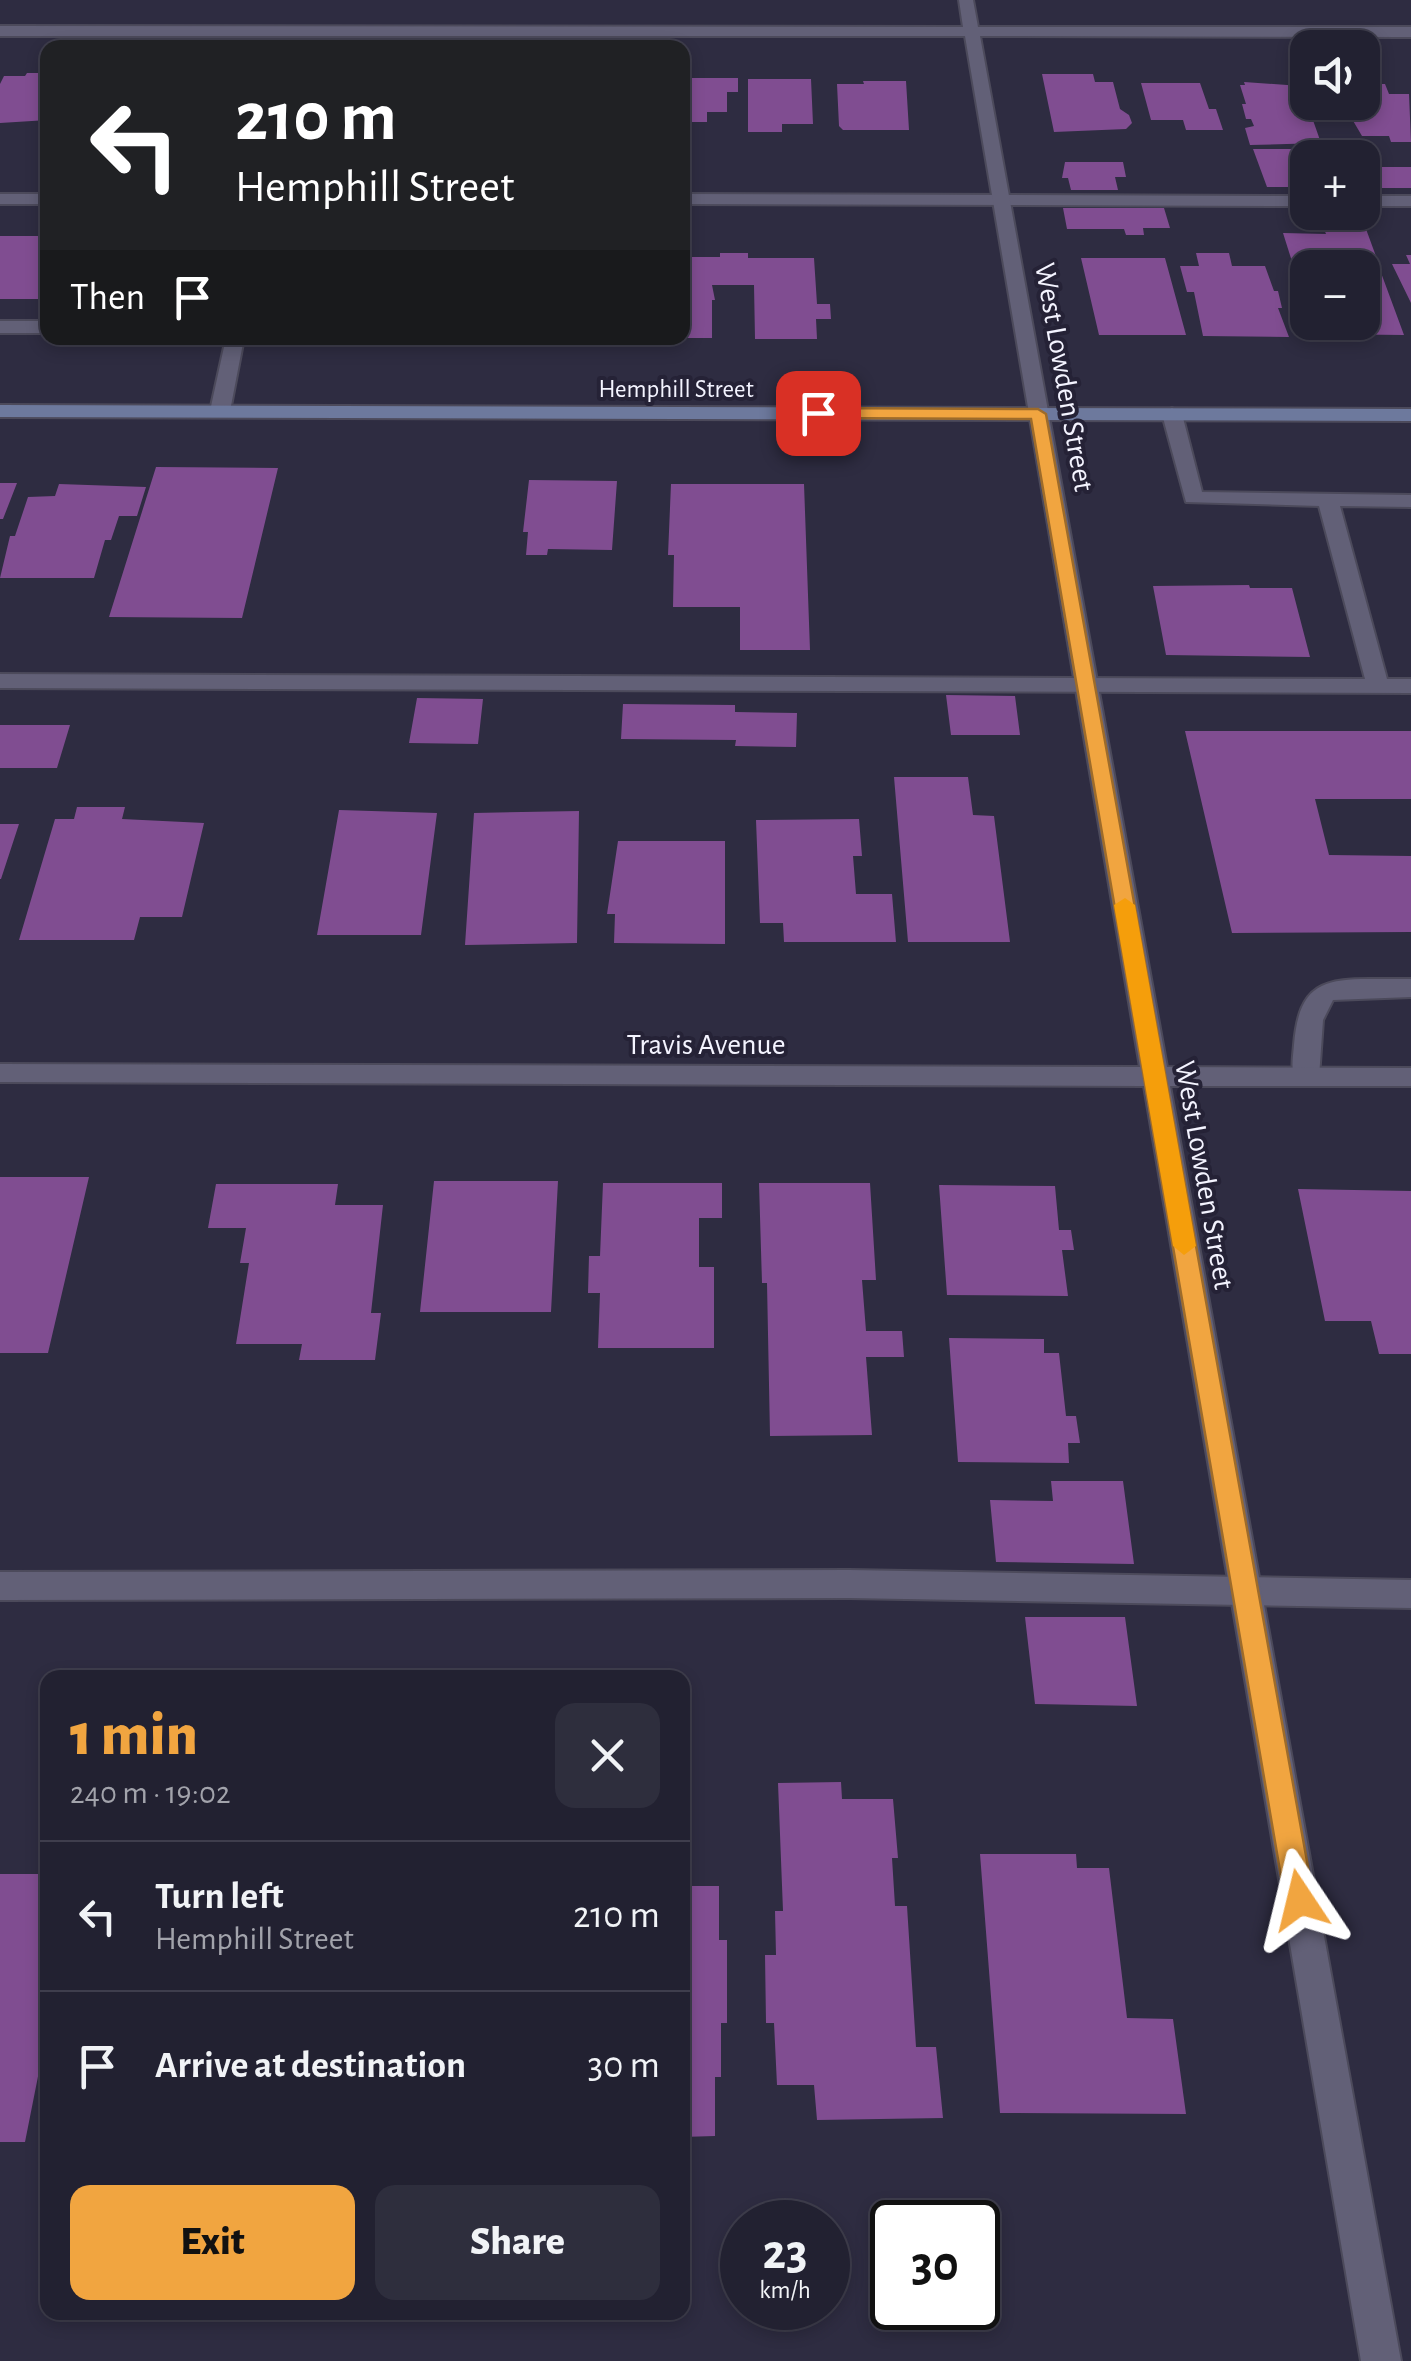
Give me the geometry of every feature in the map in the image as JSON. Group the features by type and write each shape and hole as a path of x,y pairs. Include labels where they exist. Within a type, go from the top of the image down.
{"main road":[{"name":"Hemphill Street","path":"0,411 1411,415"}],"street":[{"name":"West Lowden Street","path":"966,0 1380,2361"},
{"path":"0,31 1411,32"},
{"path":"0,200 40,199"},
{"path":"690,199 1290,201"},
{"path":"1380,201 1411,201"},
{"path":"0,327 40,327"},
{"path":"220,411 234,345"},
{"path":"1172,414 1193,498 1411,501"},
{"path":"1328,500 1378,686"},
{"path":"0,682 1411,686"},
{"path":"1306,1078 1308,1020 1317,998 1331,988 1411,988"},
{"name":"Travis Avenue","path":"0,1074 1411,1077"},
{"path":"0,1586 849,1584 1411,1594"}],"building":[{"path":"40,73 40,120 0,123 0,84 4,76"},
{"path":"1042,74 1093,74 1095,82 1113,82 1120,109 1132,123 1126,129 1054,132"},
{"path":"690,78 738,78 738,92 727,92 727,112 707,112 707,122 690,122"},
{"path":"748,79 811,79 813,124 782,124 782,132 748,132"},
{"path":"863,81 906,81 909,130 843,130 839,126 837,84 864,84"},
{"path":"1244,82 1290,85 1290,120 1313,120 1320,140 1250,145 1245,128 1254,126 1251,119 1246,119 1242,104 1246,104 1240,85"},
{"path":"1141,83 1200,83 1209,109 1216,109 1223,130 1186,130 1183,120 1151,120"},
{"path":"1380,84 1385,84 1389,94 1409,94 1411,142 1391,142 1389,136 1362,136 1353,120 1380,120"},
{"path":"1253,149 1290,149 1290,187 1267,187"},
{"path":"1065,162 1123,162 1126,177 1115,177 1118,190 1071,190 1068,178 1062,178"},
{"path":"1380,167 1411,167 1411,188 1380,188"},
{"path":"1063,208 1164,208 1170,228 1143,228 1144,235 1126,235 1124,229 1067,229"},
{"path":"1324,230 1366,230 1374,250 1290,250 1290,255 1283,233 1326,234"},
{"path":"0,236 40,236 40,299 0,299"},
{"path":"720,253 748,253 748,258 814,258 817,304 830,304 831,319 816,319 817,339 755,339 754,285 712,285 712,338 690,338 690,257 720,257"},
{"path":"1196,253 1229,253 1232,266 1265,266 1274,291 1278,291 1282,308 1278,308 1289,337 1203,336 1194,292 1187,292 1180,266 1199,266"},
{"path":"1406,255 1411,255 1411,303 1392,264 1410,264"},
{"path":"1081,258 1165,258 1186,335 1099,335"},
{"path":"1380,270 1404,335 1380,335"},
{"path":"156,467 278,468 242,618 109,617"},
{"path":"529,480 617,481 612,550 548,549 547,555 526,555 528,532 523,532"},
{"path":"0,483 17,483 3,519 0,519"},
{"path":"59,484 146,487 137,516 119,516 111,540 105,540 94,578 0,578 10,536 15,536 28,497 55,496"},
{"path":"671,484 804,484 810,650 740,650 740,607 673,607 674,555 668,555"},
{"path":"1153,586 1292,588 1310,657 1166,655"},
{"path":"946,695 1015,696 1020,735 951,735"},
{"path":"417,698 483,699 478,744 409,743"},
{"path":"623,704 735,705 735,712 797,713 796,747 735,746 736,740 621,739"},
{"path":"0,725 70,725 57,768 0,768"},
{"path":"1185,731 1411,731 1411,799 1315,799 1329,855 1411,856 1411,932 1232,933"},
{"path":"894,777 968,777 973,815 994,816 1010,942 908,942"},
{"path":"77,807 125,807 122,819 204,823 182,917 140,917 134,940 19,940 55,819 74,819"},
{"path":"339,810 437,813 421,935 317,935"},
{"path":"579,811 577,943 465,945 474,813"},
{"path":"859,819 862,856 853,856 856,894 892,894 896,942 784,942 783,923 760,923 756,820"},
{"path":"0,824 19,824 1,879 0,879"},
{"path":"618,841 725,841 725,944 614,943 615,914 607,914"},
{"path":"0,1177 89,1177 48,1353 0,1353"},
{"path":"434,1181 558,1181 551,1312 420,1312"},
{"path":"603,1183 722,1183 722,1218 699,1218 699,1267 714,1267 714,1348 598,1348 600,1293 588,1293 589,1256 600,1256"},
{"path":"759,1183 870,1183 876,1280 862,1280 866,1331 902,1331 904,1357 866,1357 872,1435 770,1436 767,1283 762,1283"},
{"path":"216,1184 338,1184 335,1205 383,1205 371,1313 381,1313 375,1360 299,1360 302,1344 236,1344 249,1263 240,1263 246,1228 208,1228"},
{"path":"939,1185 1055,1186 1059,1230 1071,1230 1074,1250 1062,1250 1068,1296 947,1295"},
{"path":"1298,1189 1411,1191 1411,1354 1379,1354 1371,1321 1325,1321"},
{"path":"949,1338 1044,1339 1044,1353 1059,1353 1066,1416 1076,1416 1080,1443 1068,1443 1069,1463 958,1462"},
{"path":"1051,1481 1123,1481 1134,1564 996,1562 990,1500 1053,1501"},
{"path":"1025,1617 1125,1617 1137,1706 1035,1704"},
{"path":"841,1782 842,1799 893,1799 898,1858 892,1858 895,1906 907,1906 916,2047 936,2047 943,2118 817,2120 814,2085 777,2085 774,2023 766,2023 765,1955 776,1955 775,1911 783,1911 778,1783"},
{"path":"980,1854 1076,1854 1077,1868 1109,1868 1127,2018 1173,2019 1186,2114 1000,2113"},
{"path":"0,1874 40,1874 40,2066 25,2142 0,2142"},
{"path":"690,1886 719,1886 719,1940 727,1940 727,2023 721,2023 721,2077 715,2077 715,2136 690,2137"}],"slow traffic":[{"path":"1125,905 1184,1246"}],"route":[{"path":"818,413 1038,414 1300,1900"}]}
